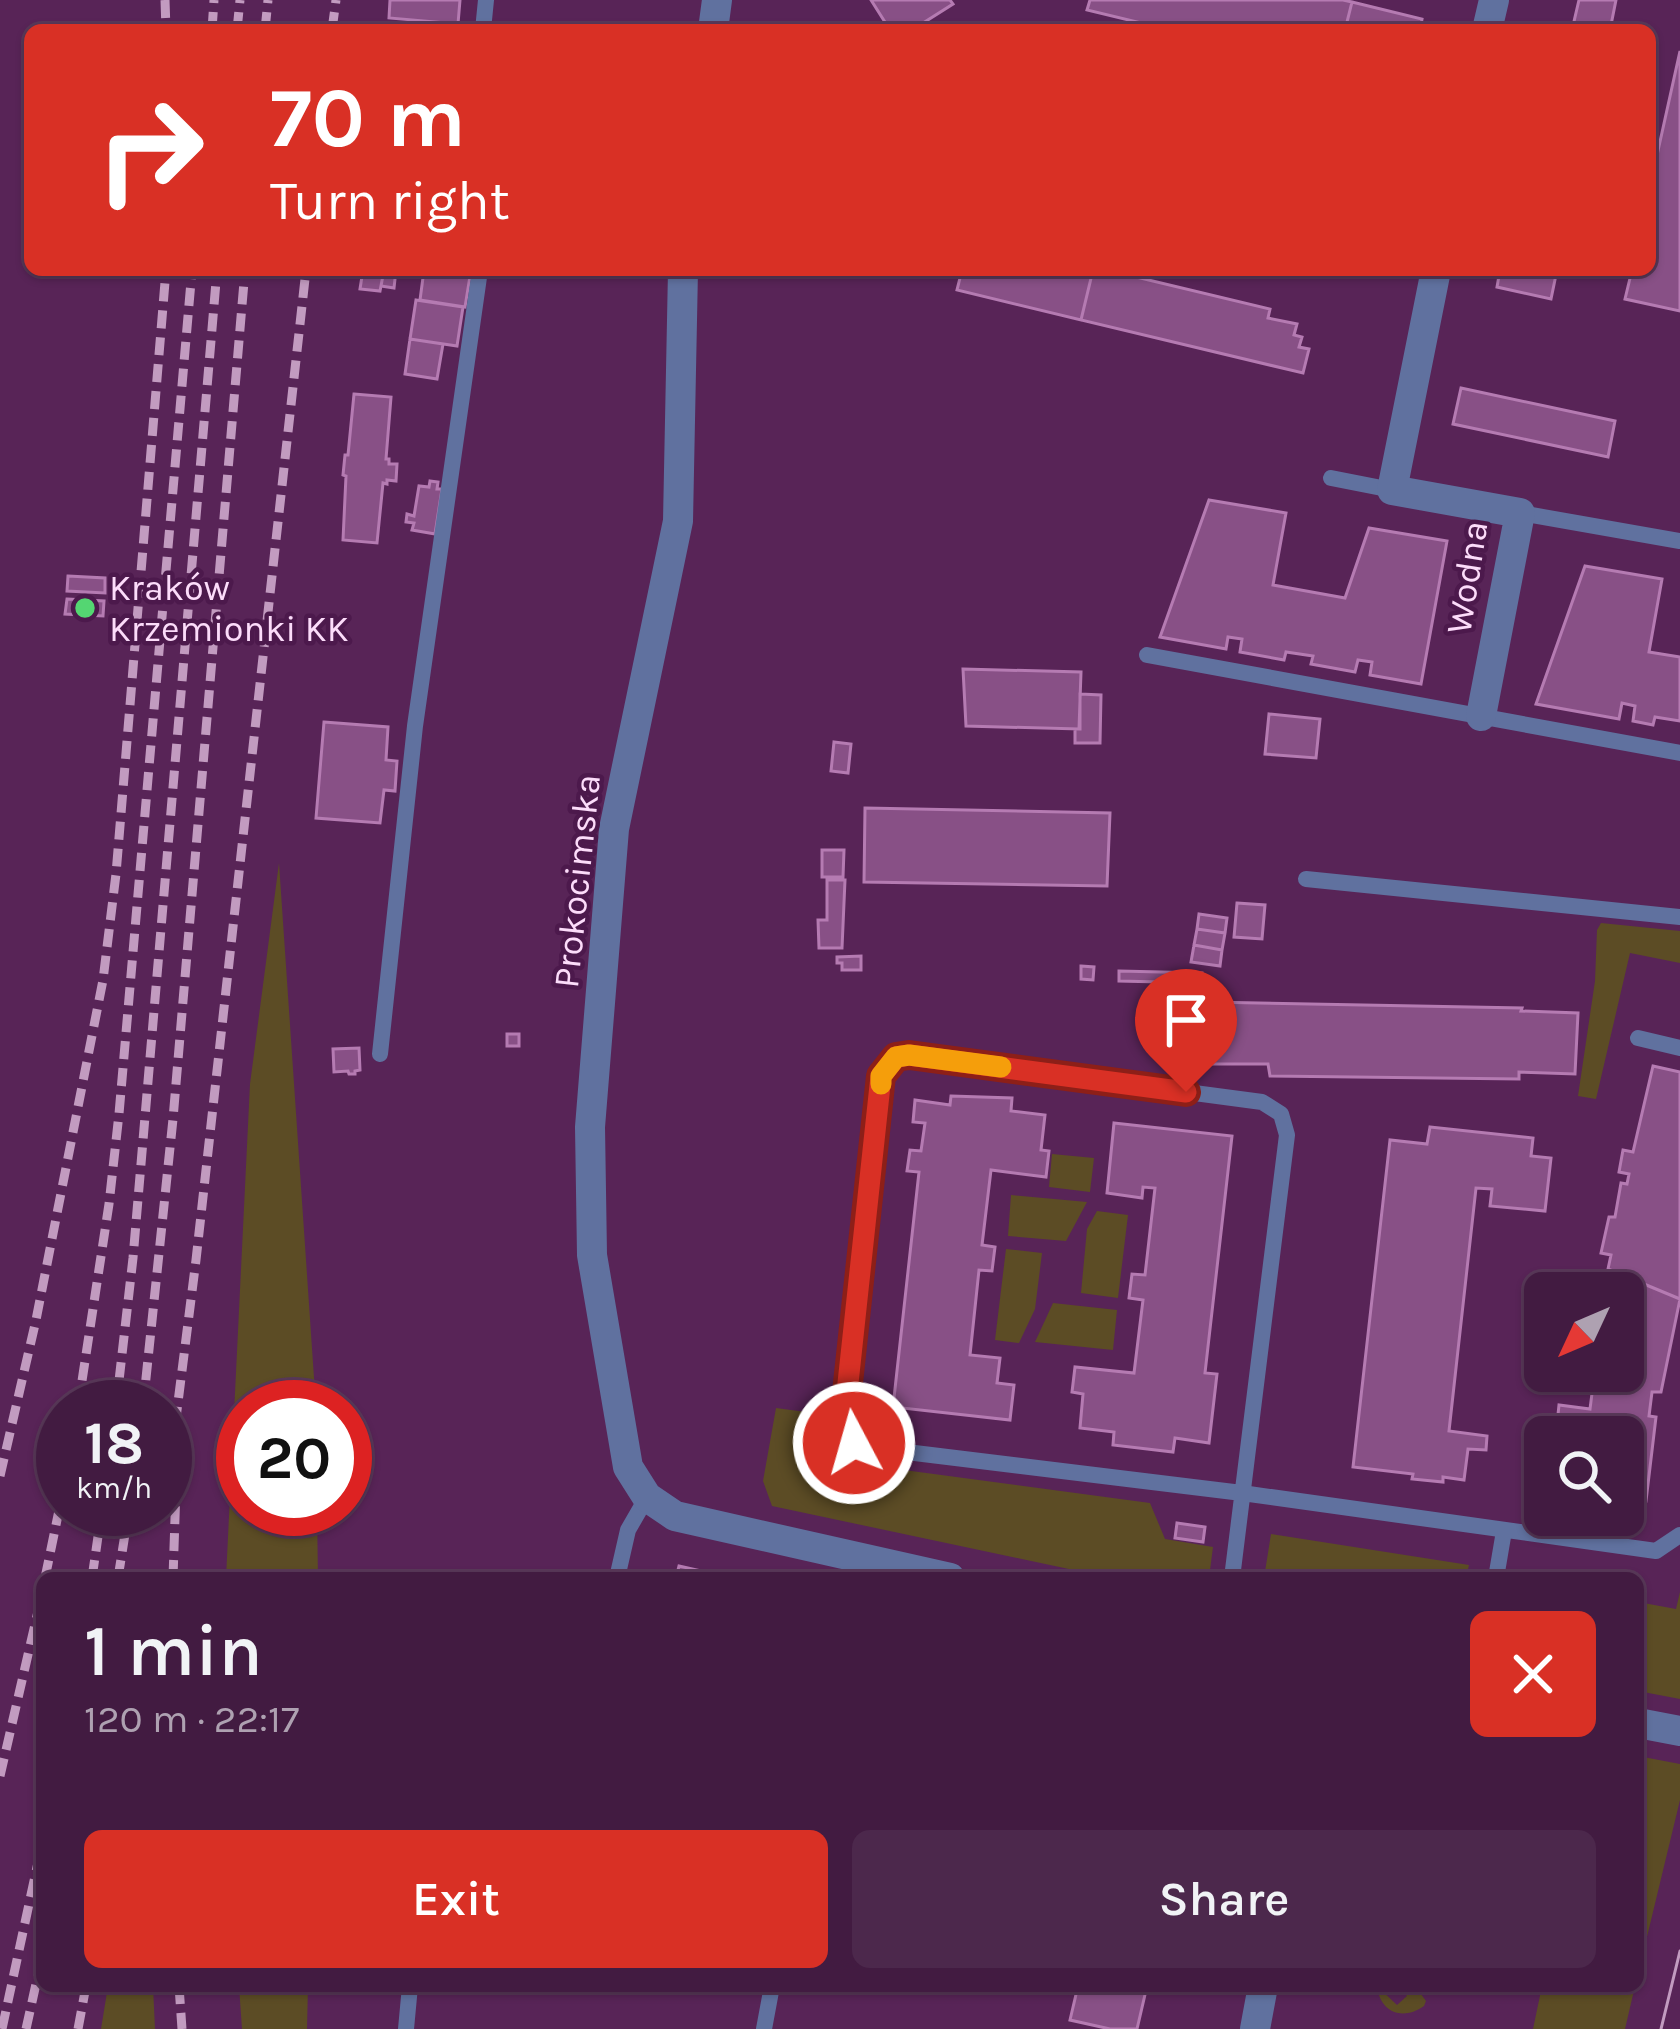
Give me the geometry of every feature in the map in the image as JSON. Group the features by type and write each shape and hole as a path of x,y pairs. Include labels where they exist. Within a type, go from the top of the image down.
{"street":[{"name":"Prokocimska","path":"647,1497 628,1467 592,1255 590,1126 614,830 678,521 683,276"},
{"path":"1392,490 1435,276"},
{"name":"Wodna","path":"1392,490 1520,513 1480,716"},
{"path":"647,1497 675,1516 923,1572"},
{"path":"1644,1725 1680,1731"},
{"path":"1255,2029 1262,1992"}],"lane":[{"path":"380,1054 415,726 479,276"},
{"path":"1331,478 1392,490"},
{"path":"1520,513 1680,541"},
{"path":"1147,656 1680,754"},
{"path":"1306,879 1680,917"},
{"path":"1638,1038 1680,1048"},
{"path":"1233,1572 1242,1493 1287,1135 1281,1114 1262,1102 896,1057 881,1076 844,1427 854,1443 1242,1493 1656,1551 1680,1535"},
{"path":"618,1572 628,1531 647,1497"},
{"path":"1497,1572 1504,1531"},
{"path":"406,2029 409,1992"},
{"path":"764,2029 771,1992"}],"shaded area":[{"path":"279,863 314,1380 236,1380 250,1084"},
{"path":"1601,923 1680,931 1680,963 1630,953 1596,1099 1578,1096"},
{"path":"1052,1154 1094,1158 1090,1192 1049,1187"},
{"path":"1011,1195 1087,1202 1066,1241 1008,1236"},
{"path":"1097,1211 1128,1215 1118,1298 1081,1293 1087,1229"},
{"path":"1006,1249 1042,1253 1035,1309 1019,1343 995,1340"},
{"path":"1053,1303 1117,1310 1113,1350 1035,1342"},
{"path":"776,1408 821,1414 814,1458 1150,1503 1165,1539 1213,1547 1210,1572 1083,1572 772,1506 763,1481"},
{"path":"1271,1534 1469,1565 1467,1572 1265,1572"},
{"path":"228,1536 317,1536 318,1572 226,1572"},
{"path":"1680,1592 1680,1699 1644,1692 1644,1603 1676,1609"},
{"path":"1644,1757 1680,1764 1680,1800 1644,1949"},
{"path":"107,1992 153,1992 155,2029 101,2029"},
{"path":"239,1992 308,1992 307,2029 242,2029"},
{"path":"1383,1992 1397,2005 1407,1996 1404,1992 1419,1992 1426,2001 1416,2011 1401,2013 1388,2008 1379,1995"},
{"path":"1541,1992 1634,1992 1625,2029 1533,2029"}],"building":[{"path":"390,0 460,0 458,24 389,18"},
{"path":"871,0 950,0 953,4 921,24 886,24"},
{"path":"1090,0 1352,2 1346,24 1145,24 1087,10"},
{"path":"1579,0 1616,0 1611,24 1573,24"},
{"path":"1352,2 1422,19 1421,24 1346,24"},
{"path":"1680,51 1680,311 1625,299 1631,276 1656,276 1656,160"},
{"path":"362,276 383,276 380,291 360,289"},
{"path":"383,276 395,276 394,288 381,286"},
{"path":"423,276 470,276 465,307 420,300"},
{"path":"960,276 1092,276 1081,320 957,290"},
{"path":"1092,276 1132,276 1270,309 1268,318 1297,324 1294,335 1302,337 1299,347 1309,349 1303,373 1081,320"},
{"path":"1499,276 1556,276 1551,299 1497,287"},
{"path":"416,300 463,307 457,346 410,339"},
{"path":"410,339 443,344 437,379 405,374"},
{"path":"1461,388 1615,421 1608,457 1453,424"},
{"path":"354,394 391,397 386,459 397,464 396,481 383,483 377,543 343,540 343,475"},
{"path":"430,481 438,482 437,489 442,489 435,534 412,530 414,523 406,522 407,514 414,516 419,486 429,487"},
{"path":"1209,500 1286,513 1273,585 1345,598 1369,528 1447,541 1421,684 1370,675 1372,662 1358,660 1355,672 1311,664 1313,656 1286,652 1284,660 1240,652 1242,639 1228,637 1226,649 1160,637"},
{"path":"1585,566 1662,579 1649,652 1680,657 1680,721 1655,717 1653,725 1633,721 1635,706 1622,703 1619,719 1536,704"},
{"path":"68,576 105,578 105,593 67,591"},
{"name":"Kraków Krzemionki KK","path":"67,599 104,601 103,616 65,614"},
{"path":"963,669 1081,672 1079,729 966,726"},
{"path":"1080,694 1101,695 1100,743 1075,743"},
{"path":"1269,714 1320,719 1316,758 1265,754"},
{"path":"324,722 388,727 386,760 397,761 395,791 384,790 380,823 316,818"},
{"path":"834,742 851,744 848,773 831,771"},
{"path":"865,808 1110,813 1107,886 864,882"},
{"path":"822,850 844,850 843,877 822,877"},
{"path":"827,880 845,880 842,948 819,948 818,920 827,920"},
{"path":"1237,903 1265,905 1262,939 1234,937"},
{"path":"1199,914 1227,918 1225,933 1197,929"},
{"path":"1197,929 1225,933 1222,950 1194,945"},
{"path":"1194,945 1222,950 1220,966 1191,962"},
{"path":"861,956 861,970 842,970 842,963 837,963 837,957"},
{"path":"1081,966 1094,967 1093,980 1081,979"},
{"path":"1119,971 1202,973 1202,983 1119,981"},
{"path":"1207,1002 1578,1013 1575,1074 1519,1072 1519,1079 1270,1076 1268,1064 1205,1064"},
{"path":"507,1034 519,1034 519,1046 507,1046"},
{"path":"359,1048 360,1070 355,1074 334,1072 333,1049"},
{"path":"1653,1066 1680,1072 1680,1299 1644,1284 1644,1272 1608,1269 1611,1255 1601,1253 1621,1183 1627,1184 1629,1174 1619,1172 1623,1150 1633,1152"},
{"path":"951,1096 1012,1098 1011,1111 1045,1115 1041,1150 1049,1151 1046,1177 991,1170 982,1245 995,1247 992,1271 979,1270 970,1355 1000,1358 997,1383 1014,1385 1010,1420 893,1407 919,1172 907,1171 910,1150 921,1151 925,1123 913,1122 915,1100 950,1105"},
{"path":"1114,1123 1232,1136 1205,1373 1217,1374 1209,1443 1175,1438 1173,1452 1113,1445 1114,1432 1080,1428 1083,1394 1072,1392 1075,1367 1134,1373 1143,1300 1129,1298 1132,1274 1145,1275 1155,1188 1143,1187 1142,1198 1107,1193"},
{"path":"1430,1127 1533,1138 1531,1156 1551,1158 1545,1211 1490,1206 1492,1189 1476,1188 1449,1431 1487,1436 1486,1450 1468,1449 1464,1480 1443,1477 1443,1482 1353,1467 1390,1140 1427,1144"},
{"path":"1644,1284 1680,1299 1661,1392 1652,1392 1649,1416 1656,1417 1646,1501 1644,1416 1558,1416 1559,1405 1590,1409 1592,1392 1644,1392"},
{"path":"1177,1523 1205,1527 1203,1542 1175,1538"},
{"path":"1077,1992 1146,1992 1137,2029 1070,2020"}],"tram line":[{"path":"1661,2029 1680,1951"}],"railway":[{"path":"165,0 166,24"},
{"path":"212,24 214,0"},
{"path":"238,24 240,0"},
{"path":"266,24 268,0"},
{"path":"333,24 336,0"},
{"path":"0,1476 103,980 166,276"},
{"path":"82,1380 119,1114 191,276"},
{"path":"119,1380 216,276"},
{"path":"146,1380 173,1119 244,276"},
{"path":"181,1380 305,276"},
{"path":"46,1572 54,1536"},
{"path":"93,1572 98,1536"},
{"path":"119,1572 125,1536"},
{"path":"173,1572 174,1536"},
{"path":"0,1776 36,1620"},
{"path":"2,2029 36,1872"},
{"path":"26,2029 36,1984"},
{"path":"78,2029 85,1992"},
{"path":"179,1992 182,2029"}],"slow traffic":[{"path":"881,1084 881,1076 896,1057 909,1055 1001,1067"}],"place":[{"name":"Kraków Krzemionki KK","path":"85,608"}],"route":[{"path":"854,1443 844,1427 881,1076 896,1057 1186,1092"}]}
